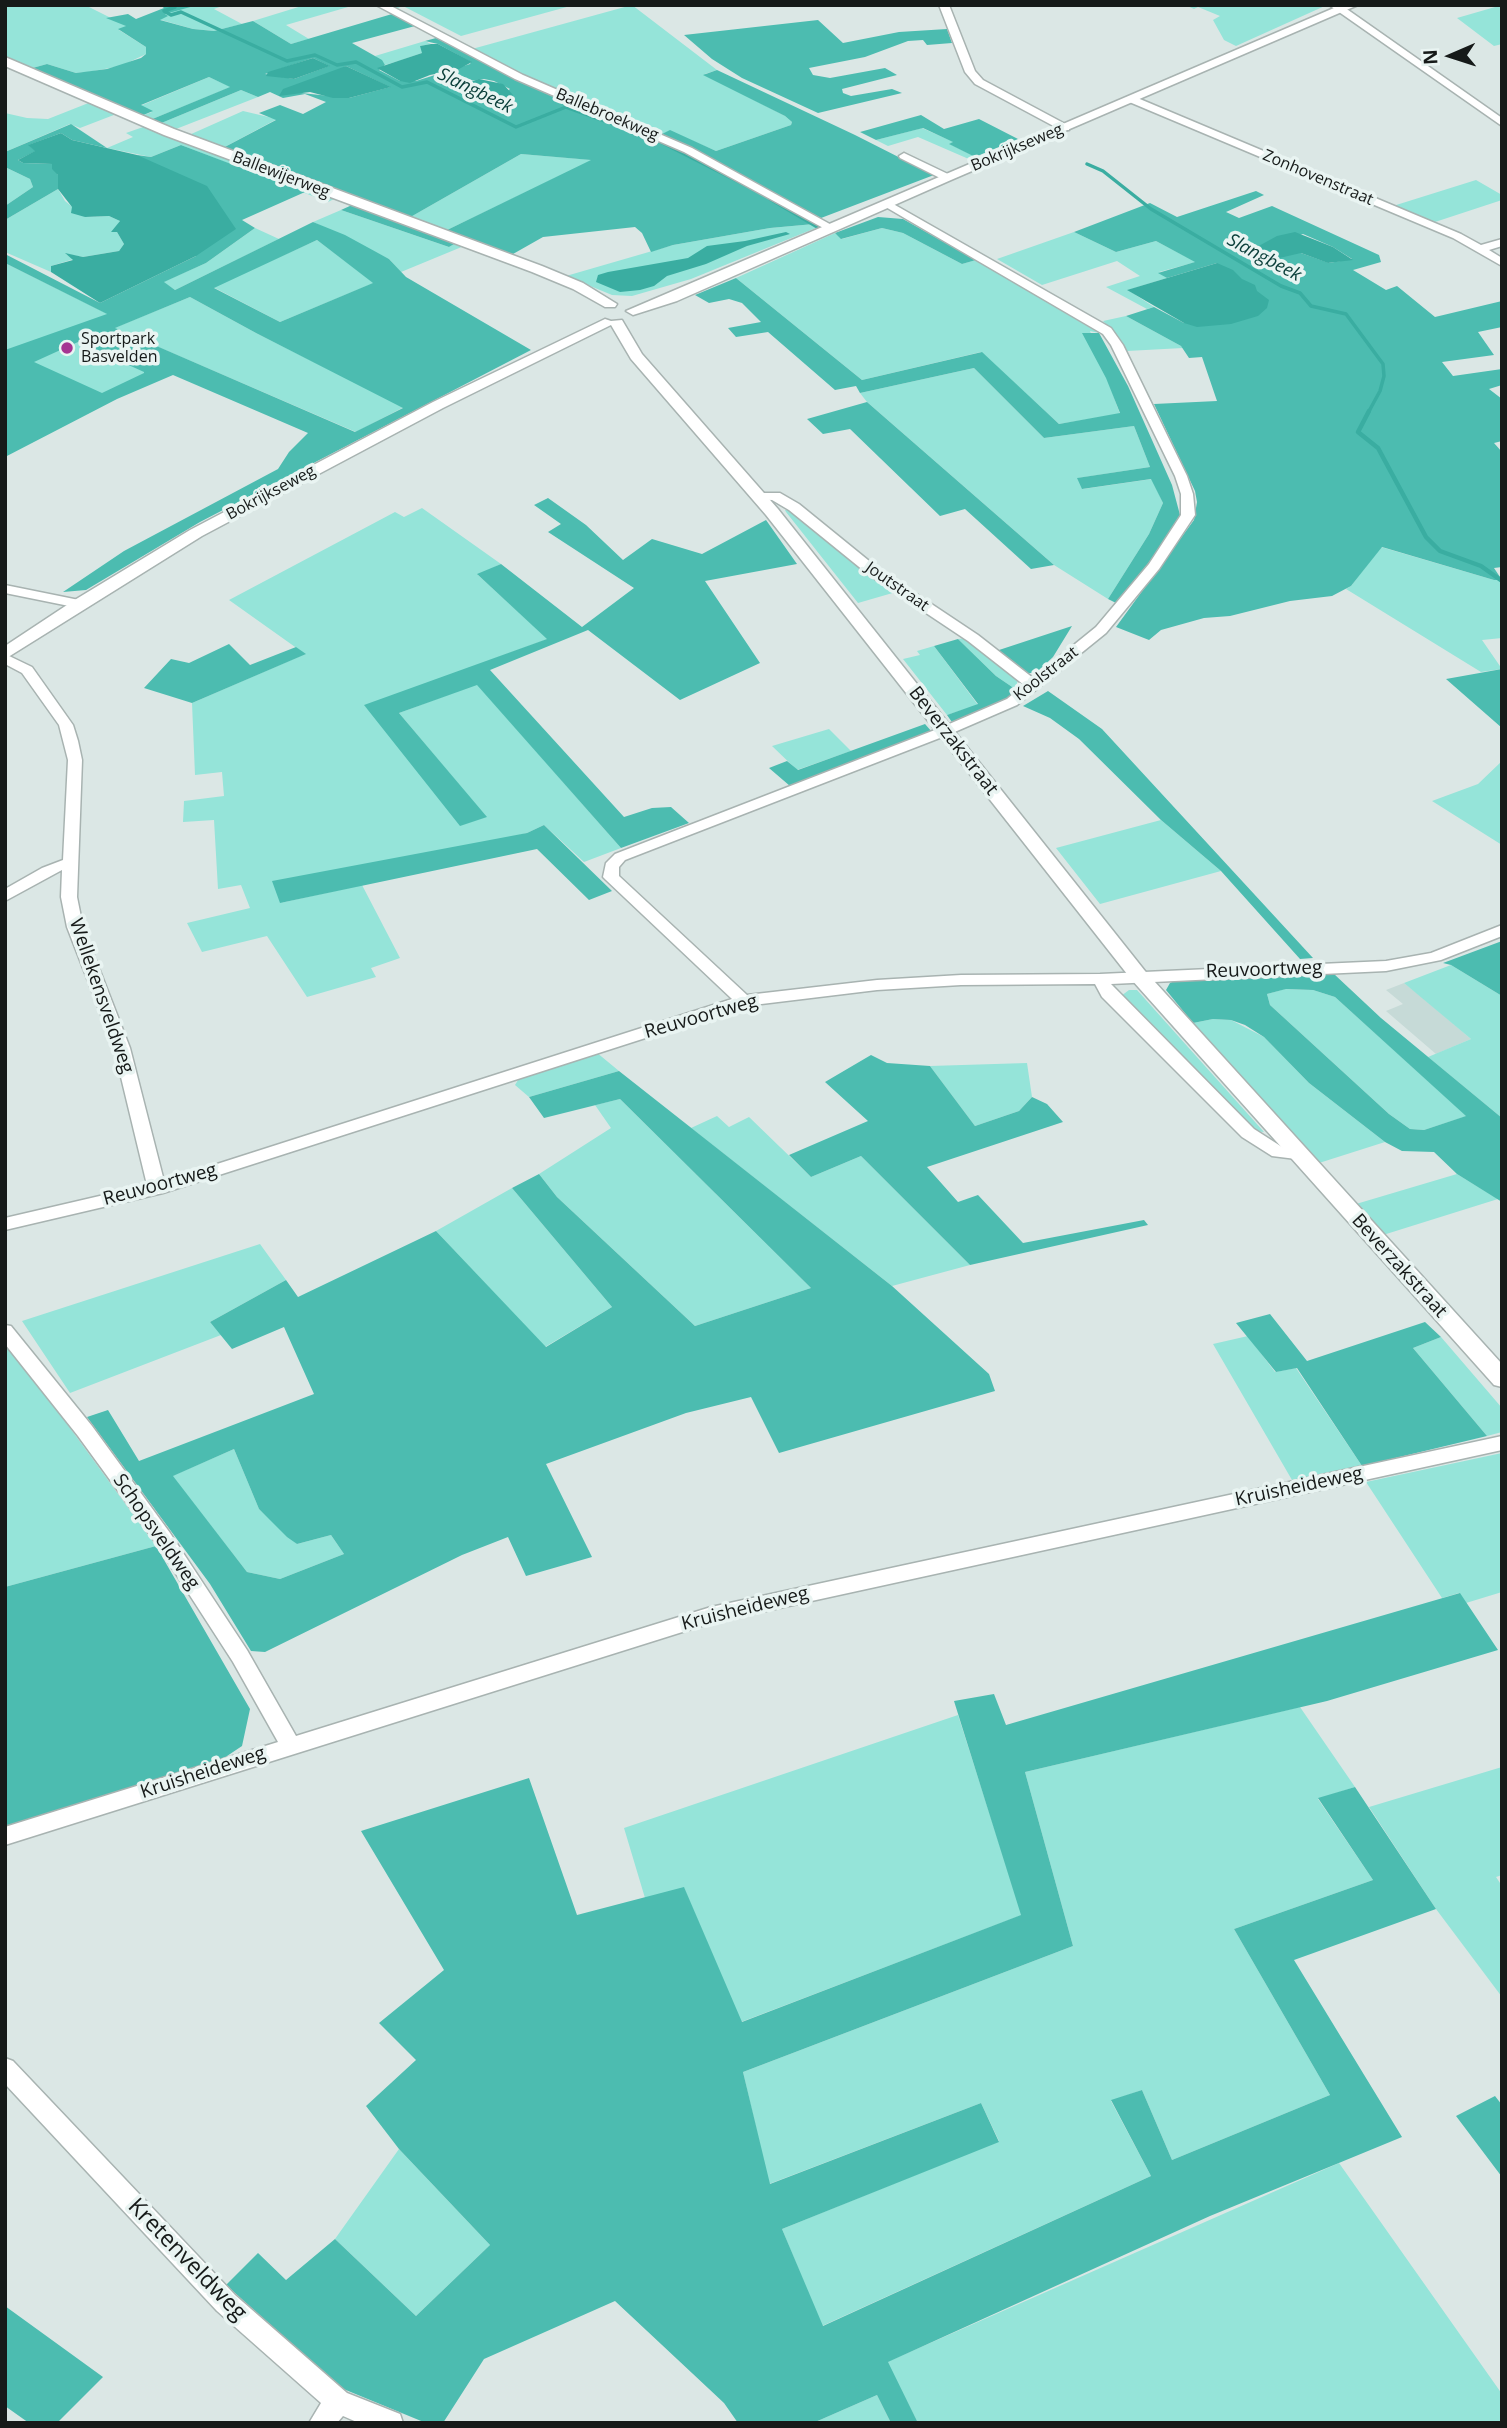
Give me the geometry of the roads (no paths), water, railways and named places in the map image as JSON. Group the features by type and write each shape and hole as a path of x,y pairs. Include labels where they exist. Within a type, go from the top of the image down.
{"street":[{"name":"Ballebroekweg","path":"381,5 519,77 688,150 831,228"},
{"path":"944,5 970,72 979,82 1065,128"},
{"name":"Bokrijkseweg","path":"5,656 79,604 207,527 547,350 598,316 621,306 673,298 683,291 1342,7"},
{"path":"1342,7 1502,123"},
{"name":"Ballewijerweg","path":"5,61 169,132 560,279 621,306"},
{"name":"Zonhovenstraat","path":"1131,99 1444,231 1481,249 1502,264"},
{"path":"904,156 946,177"},
{"name":"Koolstraat","path":"743,1001 611,877 611,866 620,857 945,731 1012,702 1101,630 1154,566 1188,515 1187,494 1117,345 1107,331 888,204"},
{"path":"1481,249 1502,242"},
{"name":"Ballewijerweg","path":"560,279 598,316"},
{"name":"Bokrijkseweg","path":"598,316 632,317 621,306"},
{"name":"Beverzakstraat","path":"598,316 759,496 1138,975 1502,1379"},
{"name":"Joutstraat","path":"759,496 775,496 794,506 874,572 973,638 1018,676 1034,685"},
{"path":"5,589 79,604"},
{"name":"Wellekensveldweg","path":"5,656 27,670 66,725 75,760 69,897 75,927 122,1048 157,1189"},
{"path":"5,896 47,871 71,862"},
{"name":"Reuvoortweg","path":"5,1224 157,1189 743,1001 877,985 1014,978 1100,979 1138,975 1386,965 1435,957 1502,930"},
{"path":"1100,979 1108,993 1248,1133 1278,1152 1296,1153"},
{"name":"Schopsveldweg","path":"5,1331 85,1431 163,1538 240,1656 290,1745"},
{"name":"Kruisheideweg","path":"5,1836 711,1615 1502,1443"},
{"name":"Kretenveldweg","path":"5,2068 226,2303 338,2402 391,2423"},
{"path":"321,2423 338,2402"}],"waterway":[{"name":"Slangbeek","path":"172,5 175,7 164,11 171,15 181,12 287,61 315,55 337,65 356,62 402,87 427,82 516,127 566,107 655,139 749,187"},
{"name":"Slangbeek","path":"1087,164 1103,171 1151,209 1281,286 1300,293 1311,306 1346,314 1383,364 1384,376 1380,391 1368,413"},
{"name":"Slangbeek","path":"770,199 819,228"},
{"name":"Slangbeek","path":"1369,411 1358,432 1378,448 1426,537 1440,551 1481,566 1502,581"}],"place":[{"name":"Sportpark Basvelden","path":"67,348"}]}
